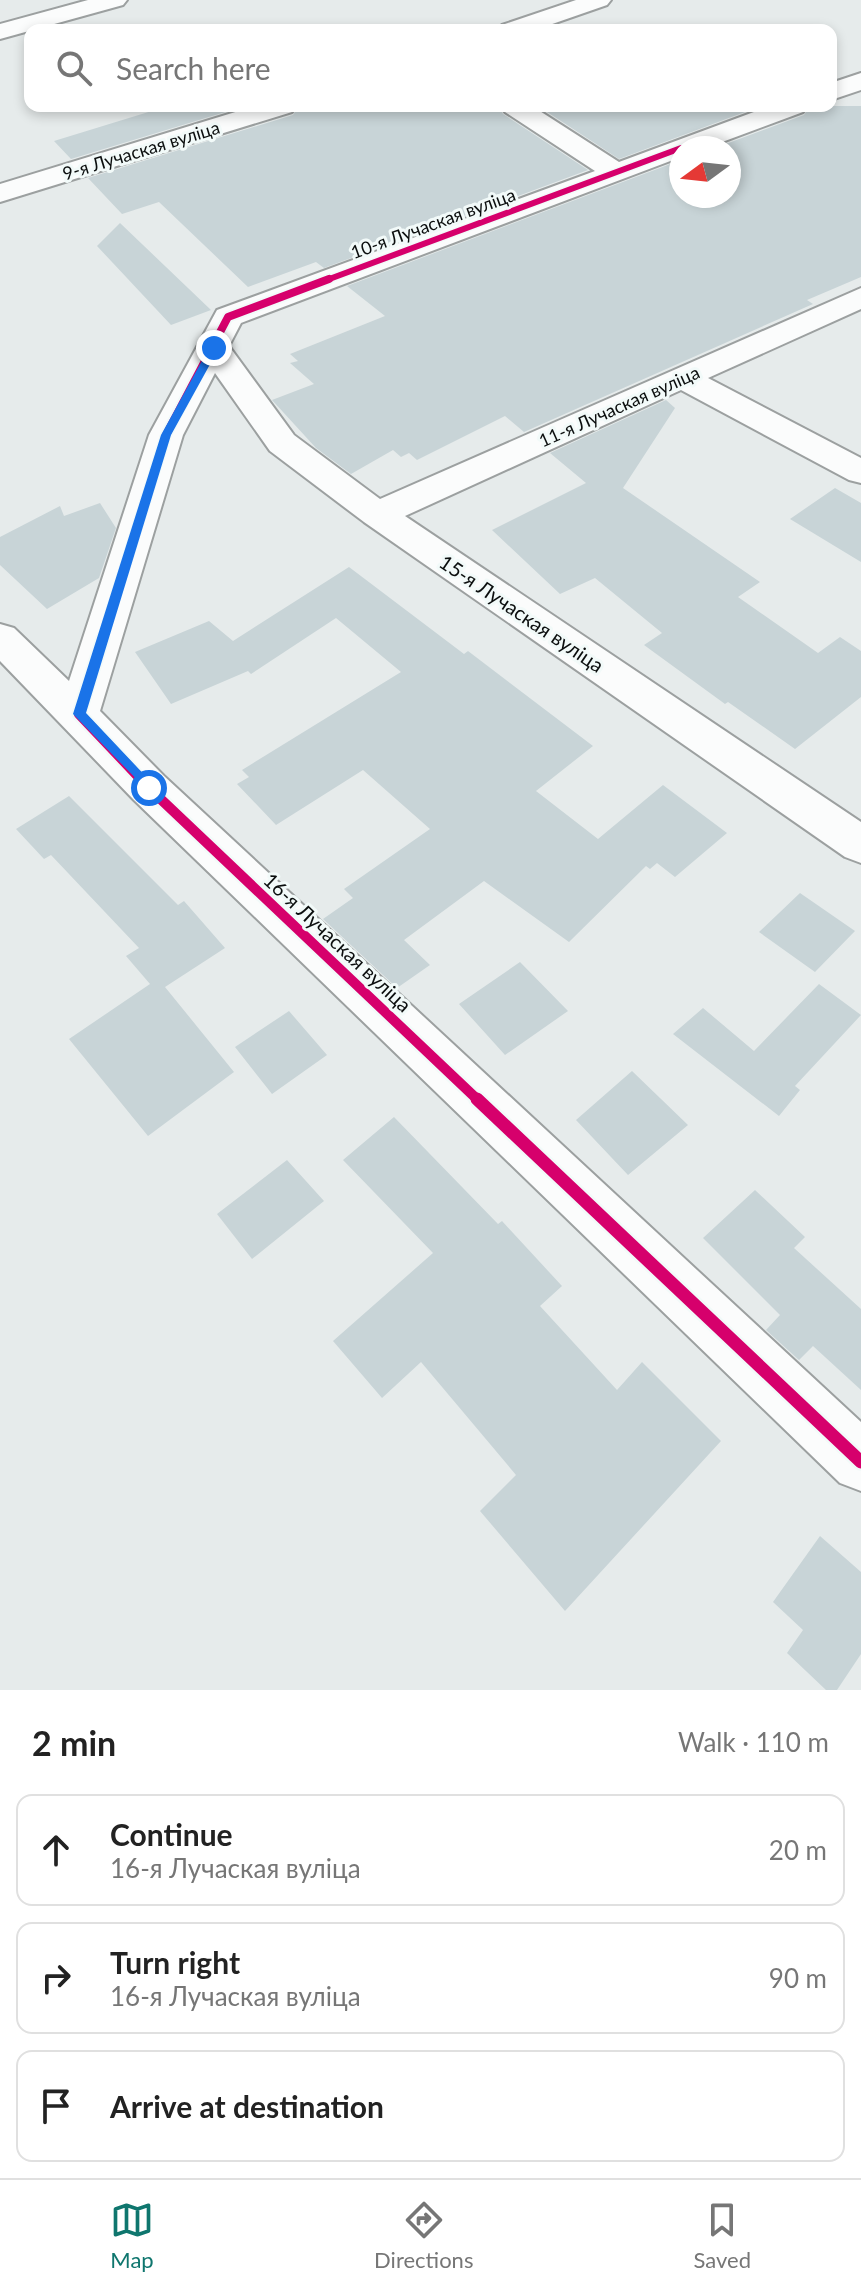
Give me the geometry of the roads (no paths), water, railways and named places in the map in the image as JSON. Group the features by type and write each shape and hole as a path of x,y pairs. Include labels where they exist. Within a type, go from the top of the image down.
{"street":[{"path":"29,24 115,0"},
{"path":"529,24 599,0"},
{"path":"0,32 24,25"},
{"path":"837,90 861,81"},
{"name":"9-я Лучаская вуліца","path":"0,193 263,112"},
{"path":"523,112 616,172"},
{"name":"10-я Лучаская вуліца","path":"713,136 778,112"},
{"name":"10-я Лучаская вуліца","path":"214,348 228,317 669,152"},
{"name":"11-я Лучаская вуліца","path":"377,514 861,297"},
{"path":"79,714 166,435 214,348"},
{"name":"15-я Лучаская вуліца","path":"214,348 282,443 377,514 861,845"},
{"path":"683,378 861,472"},
{"name":"16-я Лучаская вуліца","path":"0,638 79,714 149,788 861,1462"}]}
